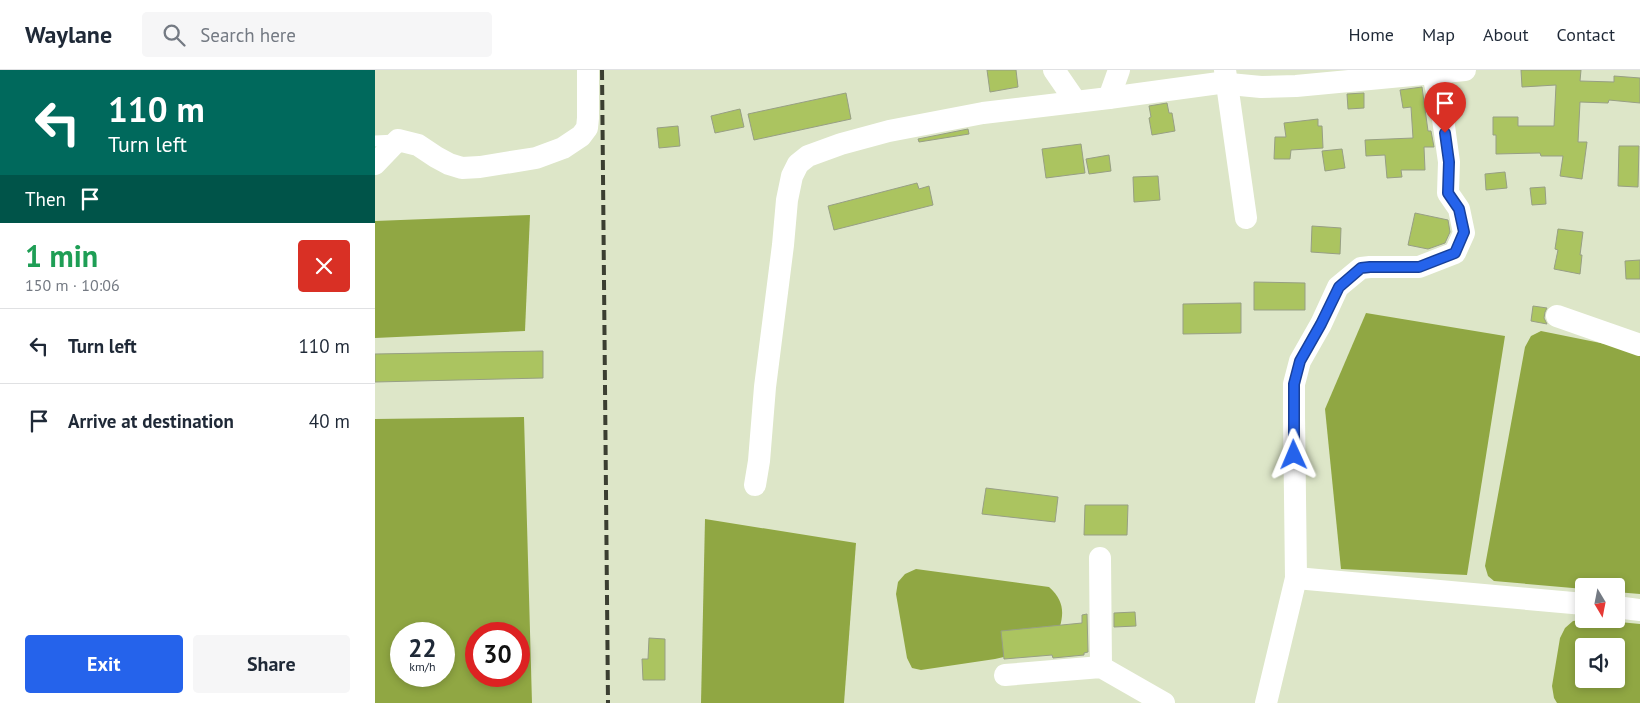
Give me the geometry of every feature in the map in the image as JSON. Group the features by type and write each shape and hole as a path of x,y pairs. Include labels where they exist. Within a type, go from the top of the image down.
{"street":[{"path":"375,164 398,140 418,145 435,157 462,168 535,158 563,148 581,136 587,128 588,70"},
{"path":"1054,70 1076,102"},
{"path":"1109,98 1119,70"},
{"path":"1225,77 1261,87 1296,86 1433,71 1465,70"},
{"path":"1266,703 1296,578 1294,384 1300,361 1339,287 1352,275 1361,268 1419,267 1455,253 1464,232 1459,209 1448,193 1449,162 1443,119 1433,71"},
{"path":"755,485 787,200 792,176 798,164 808,156 841,144 889,131 983,113 1219,83 1225,77"},
{"path":"1225,77 1245,218"},
{"path":"1557,316 1640,345"},
{"path":"1100,558 1101,667"},
{"path":"1296,578 1575,603"},
{"path":"1625,608 1640,610"},
{"path":"1005,675 1101,667 1164,703"}],"lane":[{"path":"375,141 398,140"}],"shaded area":[{"path":"530,215 525,331 375,338 375,221"},
{"path":"1366,313 1505,336 1467,575 1341,569 1325,409"},
{"path":"1541,331 1640,351 1640,594 1625,593 1625,578 1575,578 1575,588 1494,581 1488,576 1485,566 1525,347 1531,336"},
{"path":"524,417 530,622 465,622 465,687 530,687 530,632 532,703 375,703 375,419"},
{"path":"705,519 856,543 844,703 701,703"},
{"path":"916,569 1049,587 1056,594 1062,607 1061,621 1055,645 995,659 921,670 912,668 907,658 896,594 898,582 905,574"},
{"path":"1575,621 1575,628 1625,628 1625,623 1640,624 1640,703 1557,703 1552,686 1560,638 1565,628"}],"building":[{"path":"987,70 1016,70 1018,87 990,92"},
{"path":"1521,70 1581,70 1580,81 1614,82 1614,76 1640,78 1640,103 1609,100 1608,103 1580,102 1578,142 1587,142 1582,179 1560,176 1563,156 1541,156 1540,153 1496,154 1496,135 1493,135 1493,117 1518,117 1518,126 1554,126 1556,85 1522,87"},
{"path":"1422,87 1428,131 1431,131 1434,147 1424,147 1425,170 1401,170 1402,177 1387,178 1385,155 1366,156 1365,140 1413,138 1411,107 1403,108 1400,90"},
{"path":"846,93 851,119 754,140 748,114"},
{"path":"1364,93 1364,108 1348,109 1347,94"},
{"path":"1167,103 1169,113 1172,113 1175,131 1152,135 1149,106"},
{"path":"740,109 744,127 715,133 711,116"},
{"path":"1318,119 1318,126 1322,126 1323,148 1291,150 1290,159 1274,159 1275,137 1286,137 1284,123"},
{"path":"678,126 680,146 659,148 657,128"},
{"path":"968,129 969,134 919,142 918,139"},
{"path":"1081,144 1085,173 1046,178 1042,149"},
{"path":"1619,146 1639,146 1638,187 1618,186"},
{"path":"1342,149 1345,168 1325,171 1322,151"},
{"path":"1109,155 1111,171 1089,174 1086,159"},
{"path":"1505,172 1507,188 1486,190 1485,174"},
{"path":"1158,176 1160,200 1134,202 1133,177"},
{"path":"917,183 919,189 929,186 933,205 834,230 828,206"},
{"path":"1545,187 1546,204 1532,205 1530,188"},
{"path":"1415,213 1448,220 1450,232 1445,243 1428,249 1408,245"},
{"path":"1312,226 1341,228 1340,254 1311,252"},
{"path":"1558,229 1583,232 1580,274 1554,269 1558,250 1555,249"},
{"path":"1640,260 1640,279 1626,279 1625,261"},
{"path":"1254,282 1305,283 1305,310 1254,310"},
{"path":"1241,303 1241,333 1183,334 1183,304"},
{"path":"1533,306 1547,308 1544,318 1547,324 1531,321"},
{"path":"543,351 543,378 375,382 375,354"},
{"path":"986,488 1058,497 1055,522 982,514"},
{"path":"1085,505 1128,505 1127,535 1084,535"},
{"path":"1135,612 1136,626 1114,627 1114,613"},
{"path":"1087,614 1088,652 1084,653 1084,655 1053,658 1052,655 1004,659 1001,631 1082,623 1082,615"},
{"path":"649,638 665,639 665,680 643,680 642,659 648,659"}],"railway":[{"path":"602,70 608,703"}],"route":[{"path":"1294,455 1294,384 1300,361 1339,287 1361,268 1419,267 1455,253 1464,232 1459,209 1448,193 1449,162 1445,133"}]}
